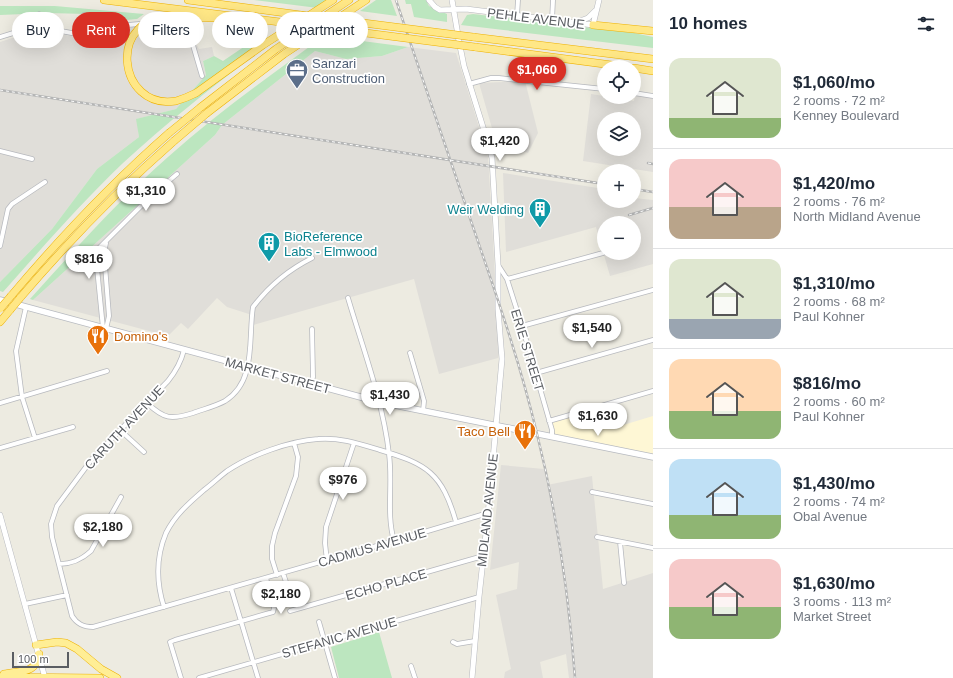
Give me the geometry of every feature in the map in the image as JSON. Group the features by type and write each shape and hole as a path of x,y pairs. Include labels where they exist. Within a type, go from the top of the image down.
{"highway":[{"path":"104,0 212,13"},
{"path":"188,0 653,59"},
{"path":"268,42 333,0"},
{"path":"0,309 42,259 95,204 169,133 201,106 260,61 348,0"},
{"path":"0,322 51,262 101,209 140,171 174,141 207,112 248,80 296,45 366,0"},
{"path":"212,17 156,18 148,22 135,34 127,51 127,61 128,71 139,89 148,96 156,99 176,101 196,93 259,48"},
{"path":"268,20 597,63"},
{"path":"593,25 652,34"},
{"path":"641,69 653,70"},
{"path":"36,645 57,642 66,644 77,649 101,669 117,678"},
{"path":"0,676 13,672 29,670 34,667 38,661 39,654"},
{"path":"0,676 100,678"}],"main road":[{"name":"MARKET STREET","path":"0,300 379,402 653,457"}],"street":[{"name":"PEHLE AVENUE","path":"429,0 440,10 466,9 593,25 598,0"},
{"name":"MIDLAND AVENUE","path":"452,0 459,41 492,158 502,359 488,512 478,597 472,678"},
{"path":"517,16 518,0"},
{"path":"552,20 553,0"},
{"path":"573,23 588,18 596,10"},
{"path":"130,25 138,24 185,31 190,35 202,76"},
{"path":"0,37 12,33"},
{"path":"470,84 491,78 499,78 597,89"},
{"path":"641,94 653,96"},
{"path":"0,151 32,159"},
{"path":"105,328 96,258 100,247 152,195 177,174"},
{"path":"0,246 8,209 12,204 45,182"},
{"path":"105,328 109,316 104,254 107,241"},
{"path":"507,279 597,254"},
{"path":"147,403 161,415 171,418 181,417 219,404 230,397 243,381 248,367 251,346 253,307 283,275 294,267 312,258"},
{"name":"ERIE STREET","path":"498,265 507,279 522,326 549,421 552,437"},
{"path":"522,326 653,290"},
{"path":"348,298 379,402 389,453 390,523 394,541"},
{"path":"26,307 16,351 22,397 35,438"},
{"path":"311,384 313,377 312,329"},
{"path":"536,373 653,340"},
{"name":"CARUTH AVENUE","path":"67,595 51,530 54,511 92,459 174,374 182,359 184,350"},
{"path":"410,353 424,401 423,411"},
{"path":"0,403 107,371"},
{"path":"549,421 653,391"},
{"path":"0,448 73,427"},
{"path":"120,430 144,452"},
{"path":"164,607 158,584 158,561 163,542 176,517 190,502 227,472 255,457 294,444 326,438 337,439 389,453 412,461 423,467 439,483 447,496 456,522"},
{"path":"327,560 325,543 326,527 354,443"},
{"path":"277,575 272,559 272,546 275,533 296,476 298,457 294,444"},
{"path":"592,492 653,504"},
{"path":"59,564 75,562 86,556 91,551 121,497"},
{"name":"CADMUS AVENUE","path":"67,595 73,618 79,624 88,627 277,575 488,512"},
{"path":"0,515 45,678"},
{"path":"597,537 653,548"},
{"path":"620,542 624,583"},
{"name":"ECHO PLACE","path":"290,611 483,556"},
{"path":"283,573 288,591"},
{"path":"181,678 170,642 273,612 274,608 266,578"},
{"path":"231,588 258,678"},
{"path":"25,604 67,595"},
{"name":"STEFANIC AVENUE","path":"199,678 478,597"},
{"path":"319,622 335,678"},
{"path":"453,642 457,644 475,641"},
{"path":"411,666 415,678"}],"shaded area":[{"path":"138,26 138,48 199,49 212,47 214,56 203,61 206,75 176,109 137,119 139,137 97,169 52,229 0,282 0,42 12,38 12,48 64,48 64,35 72,36 72,48 130,48 130,28"},
{"path":"408,47 456,53 488,156 499,345 498,358 439,374 414,279 253,325 252,315 227,307 217,298 188,329 181,323 168,336 33,300 215,135 222,125 315,51 346,59 382,56"},
{"path":"525,81 538,133 528,153 496,142 479,83"},
{"path":"591,94 597,95 597,104 641,104 641,95 653,96 653,172 641,170 641,164 602,164 583,161"},
{"path":"503,173 597,188 597,208 641,208 641,199 653,200 653,264 610,276 605,260 641,260 641,216 597,216 597,230 596,227 506,252"},
{"path":"604,407 610,429 653,416 653,455 554,436 550,421"},
{"path":"501,465 544,469 547,485 592,476 603,589 653,573 653,678 569,678 566,654 540,662 543,678 504,678 505,672 511,669 496,595 517,589 519,562 490,570"}],"green space":[{"path":"254,0 331,0 318,8"},
{"path":"376,0 391,0 397,16 368,12 360,11"},
{"path":"405,0 426,0 429,6 447,14 447,22 414,17 411,4 406,4"},
{"path":"0,6 55,6 122,12 72,12 72,14 64,13 64,12 12,12 12,14 0,15"},
{"path":"130,13 138,13 137,19 130,20"},
{"path":"473,14 634,33 653,37 653,48 461,25 467,15"},
{"path":"368,42 408,47 382,56 346,59 315,51 222,125 215,135 33,300 30,299 114,208 168,157 264,80 308,48 368,48"},
{"path":"242,48 263,48 174,118 123,163 76,210 3,292 0,291 0,282 52,229 97,169 139,137 136,119 176,109 206,75 203,61 214,56 223,61"},
{"path":"379,632 392,678 339,678 331,647"}],"railway":[{"path":"396,0 499,302 530,407 551,494 566,586 575,678"},
{"path":"0,90 597,183"},
{"path":"648,163 653,164"},
{"path":"641,190 653,192"},
{"path":"629,215 653,208"}],"place":[{"name":"Sanzari Construction","path":"297,90"},
{"name":"Weir Welding","path":"540,228"},
{"name":"BioReference Labs - Elmwood","path":"269,262"},
{"name":"Domino's","path":"98,356"},
{"name":"Taco Bell","path":"525,450"}]}
